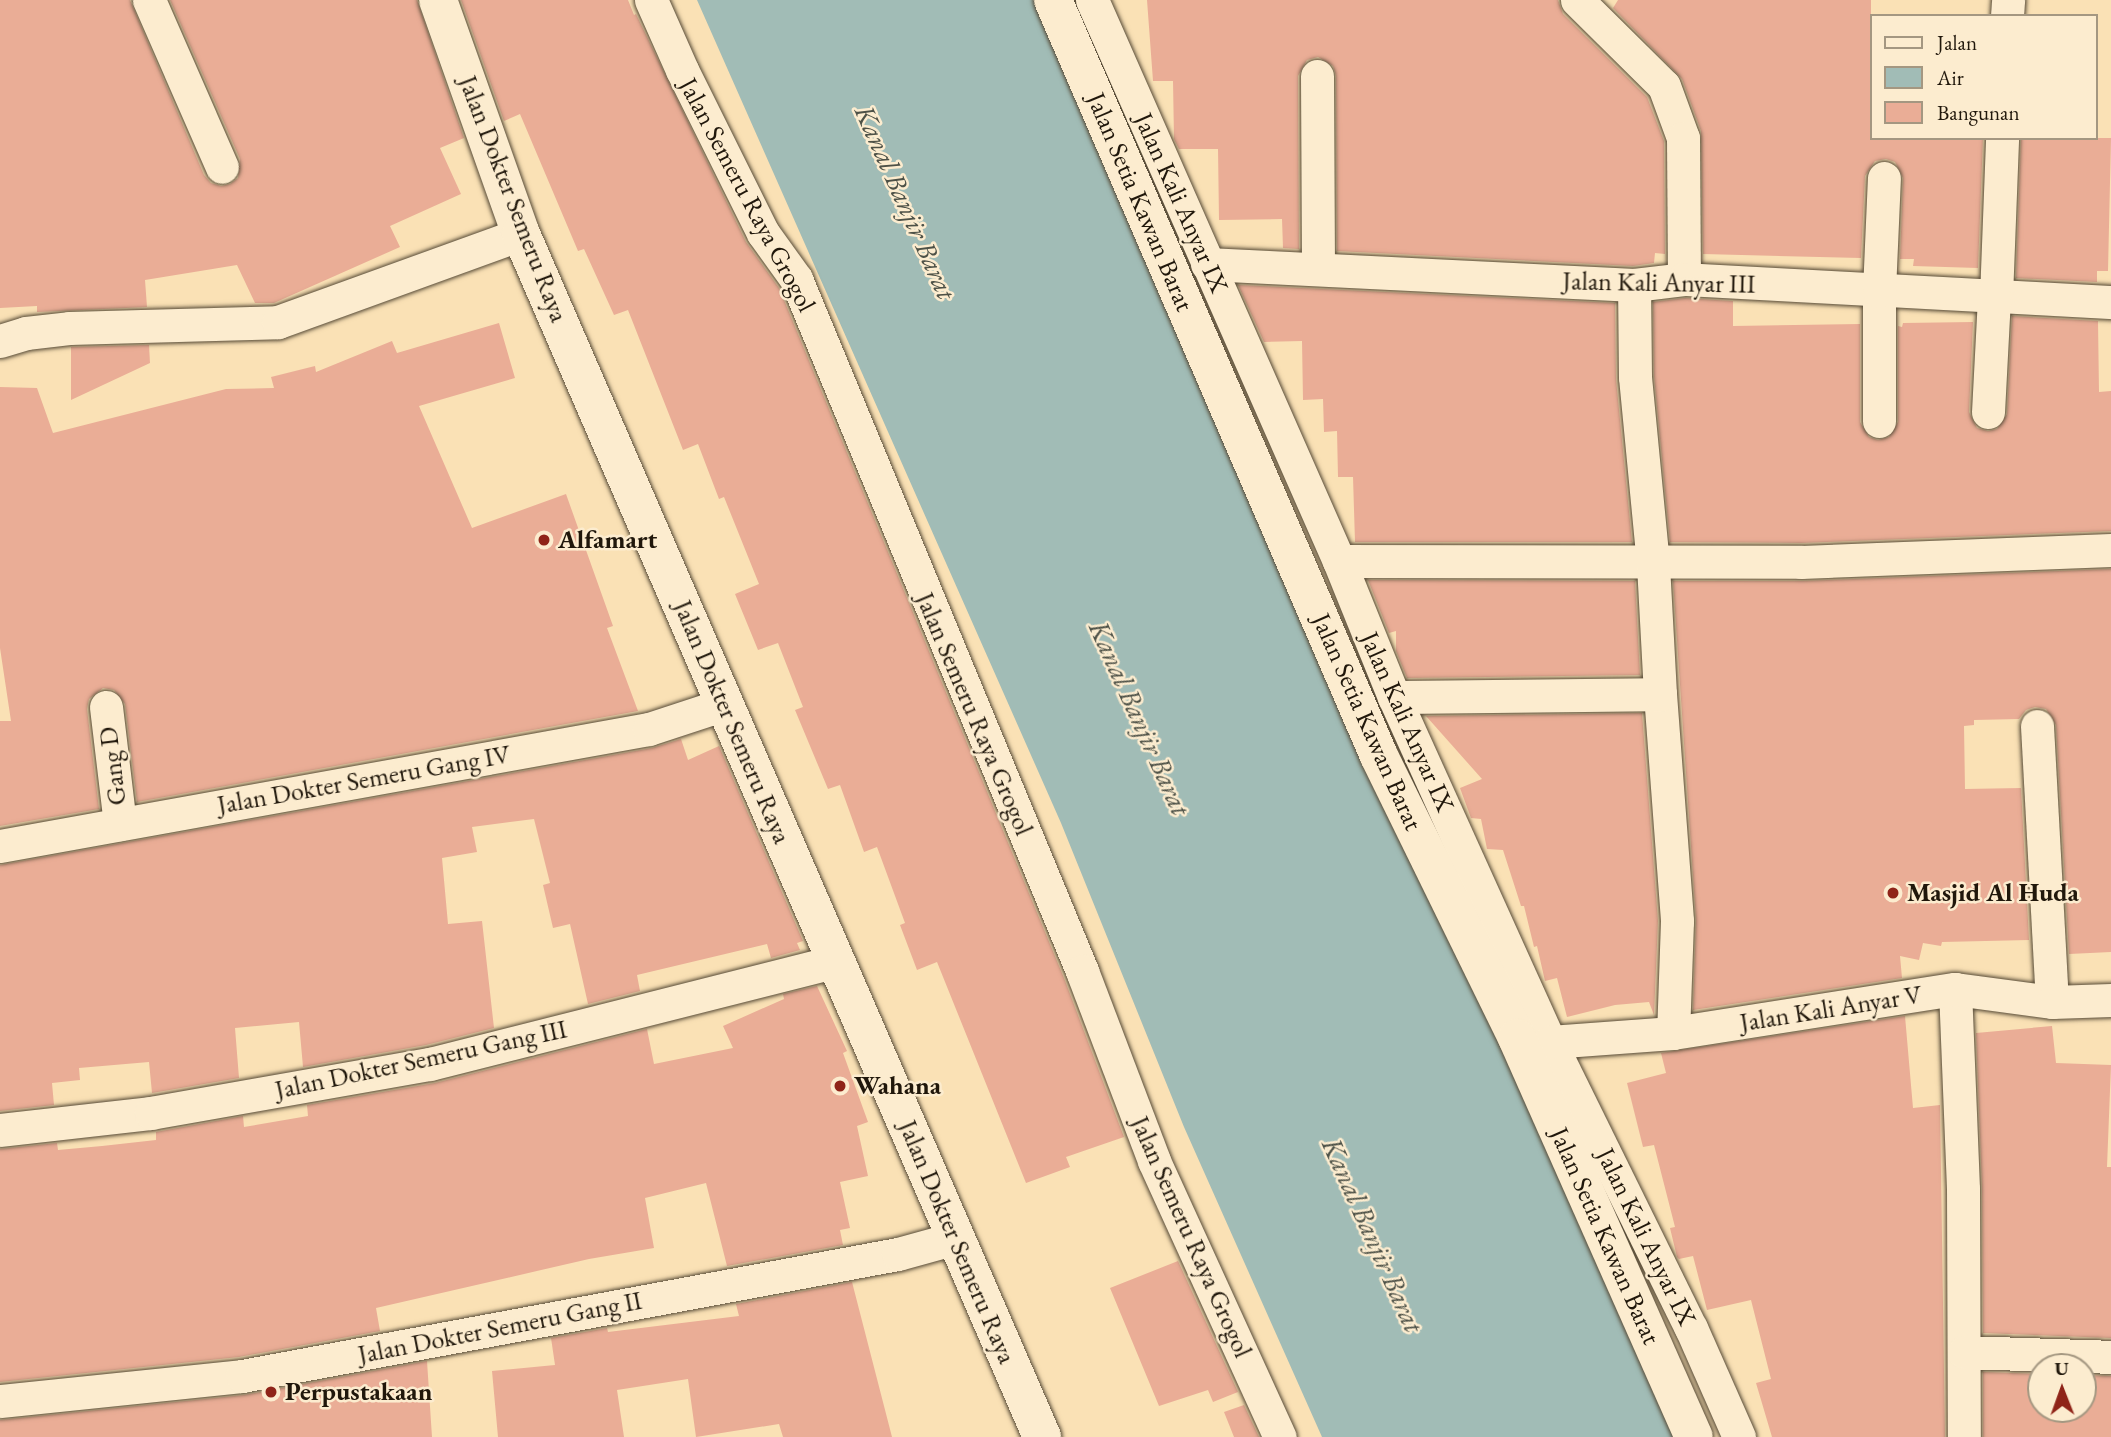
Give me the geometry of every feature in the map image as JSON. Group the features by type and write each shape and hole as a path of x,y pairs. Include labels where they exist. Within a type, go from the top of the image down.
{"street":[{"path":"149,0 222,167"},
{"name":"Jalan Dokter Semeru Raya","path":"439,0 522,234 1042,1437"},
{"name":"Jalan Semeru Raya Grogol","path":"651,0 682,70 763,233 796,279 1082,971 1154,1161 1280,1437"},
{"name":"Jalan Setia Kawan Barat","path":"1054,0 1379,756 1517,1038 1694,1437"},
{"name":"Jalan Kali Anyar IX","path":"1093,0 1339,561 1394,697 1550,1042 1691,1328 1739,1437"},
{"path":"1577,0 1664,86 1668,96 1684,138 1684,279"},
{"path":"1317,76 1318,269"},
{"path":"1988,412 2002,140"},
{"path":"1879,421 1879,291 1884,178"},
{"path":"0,341 26,333 69,327 278,322 522,234"},
{"name":"Jalan Kali Anyar III","path":"1207,264 1634,285 1684,279 2111,302"},
{"path":"1634,285 1635,377 1653,564 1677,921 1673,1033"},
{"path":"1339,561 1653,564 2111,550"},
{"path":"1394,697 1660,695"},
{"name":"Jalan Dokter Semeru Gang IV","path":"0,846 649,729 725,704"},
{"name":"Gang D","path":"106,707 120,824"},
{"path":"2037,726 2052,1002"},
{"name":"Jalan Dokter Semeru Gang III","path":"0,1129 152,1114 430,1064 836,961"},
{"path":"1955,989 1963,1189 1964,1437"},
{"name":"Jalan Kali Anyar V","path":"1550,1042 1673,1033 1955,989 2052,1002 2111,1000"},
{"name":"Jalan Dokter Semeru Gang II","path":"0,1401 243,1377 898,1254 956,1238"},
{"path":"1964,1352 2111,1357"}],"water":[{"name":"Kanal Banjir Barat","path":"697,0 1042,0 1680,1437 1322,1437 1184,1127 1061,823"}],"building":[{"path":"0,0 130,0 204,175 211,183 221,186 238,178 240,159 170,0 417,0 464,138 440,148 461,194 390,226 400,247 274,303 255,303 237,265 145,280 147,307 37,312 37,306 0,308"},
{"path":"461,0 628,0 746,242 779,288 1064,978 1124,1137 1066,1157 1070,1167 1026,1183 937,962 917,970 900,925 905,923 877,847 864,852 840,785 828,789 795,710 803,707 778,643 758,650 735,594 759,584 724,497 719,499 698,444 683,450 628,310 614,315 584,249 578,251 520,114 504,121"},
{"path":"1147,0 1558,0 1563,14 1647,97 1664,141 1665,254 1655,253 1654,263 1633,266 1337,251 1336,76 1333,66 1318,57 1307,60 1298,76 1299,249 1283,248 1282,219 1219,220 1218,149 1179,149 1174,139 1173,81 1153,81"},
{"path":"1618,0 1871,0 1870,140 1983,140 1978,268 1913,266 1914,259 1900,259 1903,178 1895,162 1886,159 1875,161 1865,176 1861,258 1703,254 1701,131 1682,79 1613,8"},
{"path":"2111,138 2108,271 2097,271 2097,282 2016,278 2021,140"},
{"path":"1238,285 1615,303 1616,379 1632,542 1355,542 1353,477 1338,477 1337,431 1324,432 1323,399 1303,400 1302,341 1264,342"},
{"path":"1685,298 1733,301 1733,326 1860,324 1860,422 1869,437 1878,440 1889,437 1898,422 1898,326 1902,327 1903,323 1973,322 1969,412 1977,428 1988,431 1997,429 2007,414 2012,316 2098,321 2099,392 2111,391 2111,531 1801,543 1670,542 1654,376 1653,302"},
{"path":"499,323 515,378 419,406 472,528 566,494 613,626 607,628 638,711 137,802 125,704 114,690 103,688 89,699 87,709 99,809 0,826 0,721 11,721 0,648 0,387 37,388 53,433 226,389 274,388 271,377 315,366 316,372 392,341 397,353"},
{"path":"149,345 150,363 71,400 71,347"},
{"path":"2111,569 2111,952 2069,954 2056,725 2046,709 2035,707 2026,710 2019,719 1974,720 1974,725 1964,726 1965,789 2021,788 2029,940 1942,942 1941,946 1923,943 1919,960 1900,956 1902,978 1693,1010 1696,920 1673,581 1802,581"},
{"path":"1368,580 1635,581 1640,675 1407,678 1396,651 1396,631 1389,633"},
{"path":"1642,713 1658,921 1654,1015 1649,1002 1615,1005 1567,1017 1557,978 1545,981 1537,946 1534,947 1524,906 1521,906 1503,850 1487,849 1481,819 1471,818 1460,788 1482,779 1426,716"},
{"path":"681,739 688,760 719,746 803,941 797,943 800,950 771,958 767,944 637,975 640,991 588,1004 570,924 553,928 543,885 550,883 534,819 472,827 477,852 442,858 448,924 482,921 494,1028 426,1045 303,1067 299,1022 235,1028 239,1078 152,1093 149,1062 79,1068 80,1080 52,1083 54,1105 0,1111 0,865 652,748"},
{"path":"817,986 847,1051 843,1053 868,1122 857,1126 868,1176 840,1182 850,1228 840,1230 843,1245 727,1266 706,1183 645,1198 654,1248 589,1259 376,1308 380,1331 239,1357 0,1382 0,1149 57,1143 58,1150 102,1146 156,1140 156,1132 243,1116 244,1127 308,1116 307,1105 435,1083 647,1029 654,1064 733,1048 723,1026 784,999 783,994"},
{"path":"1905,1016 1913,1108 1940,1105 1945,1437 1772,1437 1756,1383 1771,1379 1751,1300 1707,1310 1693,1256 1679,1259 1677,1257 1670,1228 1675,1227 1654,1145 1643,1147 1627,1083 1666,1073 1661,1053"},
{"path":"2052,1026 2056,1063 2111,1065 2107,1167 2111,1167 2111,1338 1983,1333 1982,1188 1976,1033"},
{"path":"1178,1261 1238,1392 1213,1402 1208,1390 1159,1406 1110,1288"},
{"path":"852,1282 892,1437 783,1437 779,1424 696,1437 688,1379 617,1390 624,1437 498,1437 492,1371 555,1365 551,1338 607,1328 608,1332 739,1316 736,1304"},
{"path":"427,1361 432,1437 0,1437 0,1420 244,1395"},
{"path":"1983,1372 2027,1374 2027,1423 2097,1423 2097,1376 2111,1376 2111,1437 1983,1437"},
{"path":"1244,1405 1259,1437 1234,1437 1224,1412"}],"place":[{"name":"Alfamart","path":"544,540"},
{"name":"Masjid Al Huda","path":"1893,893"},
{"name":"Wahana","path":"840,1086"},
{"name":"Perpustakaan","path":"271,1392"}]}
